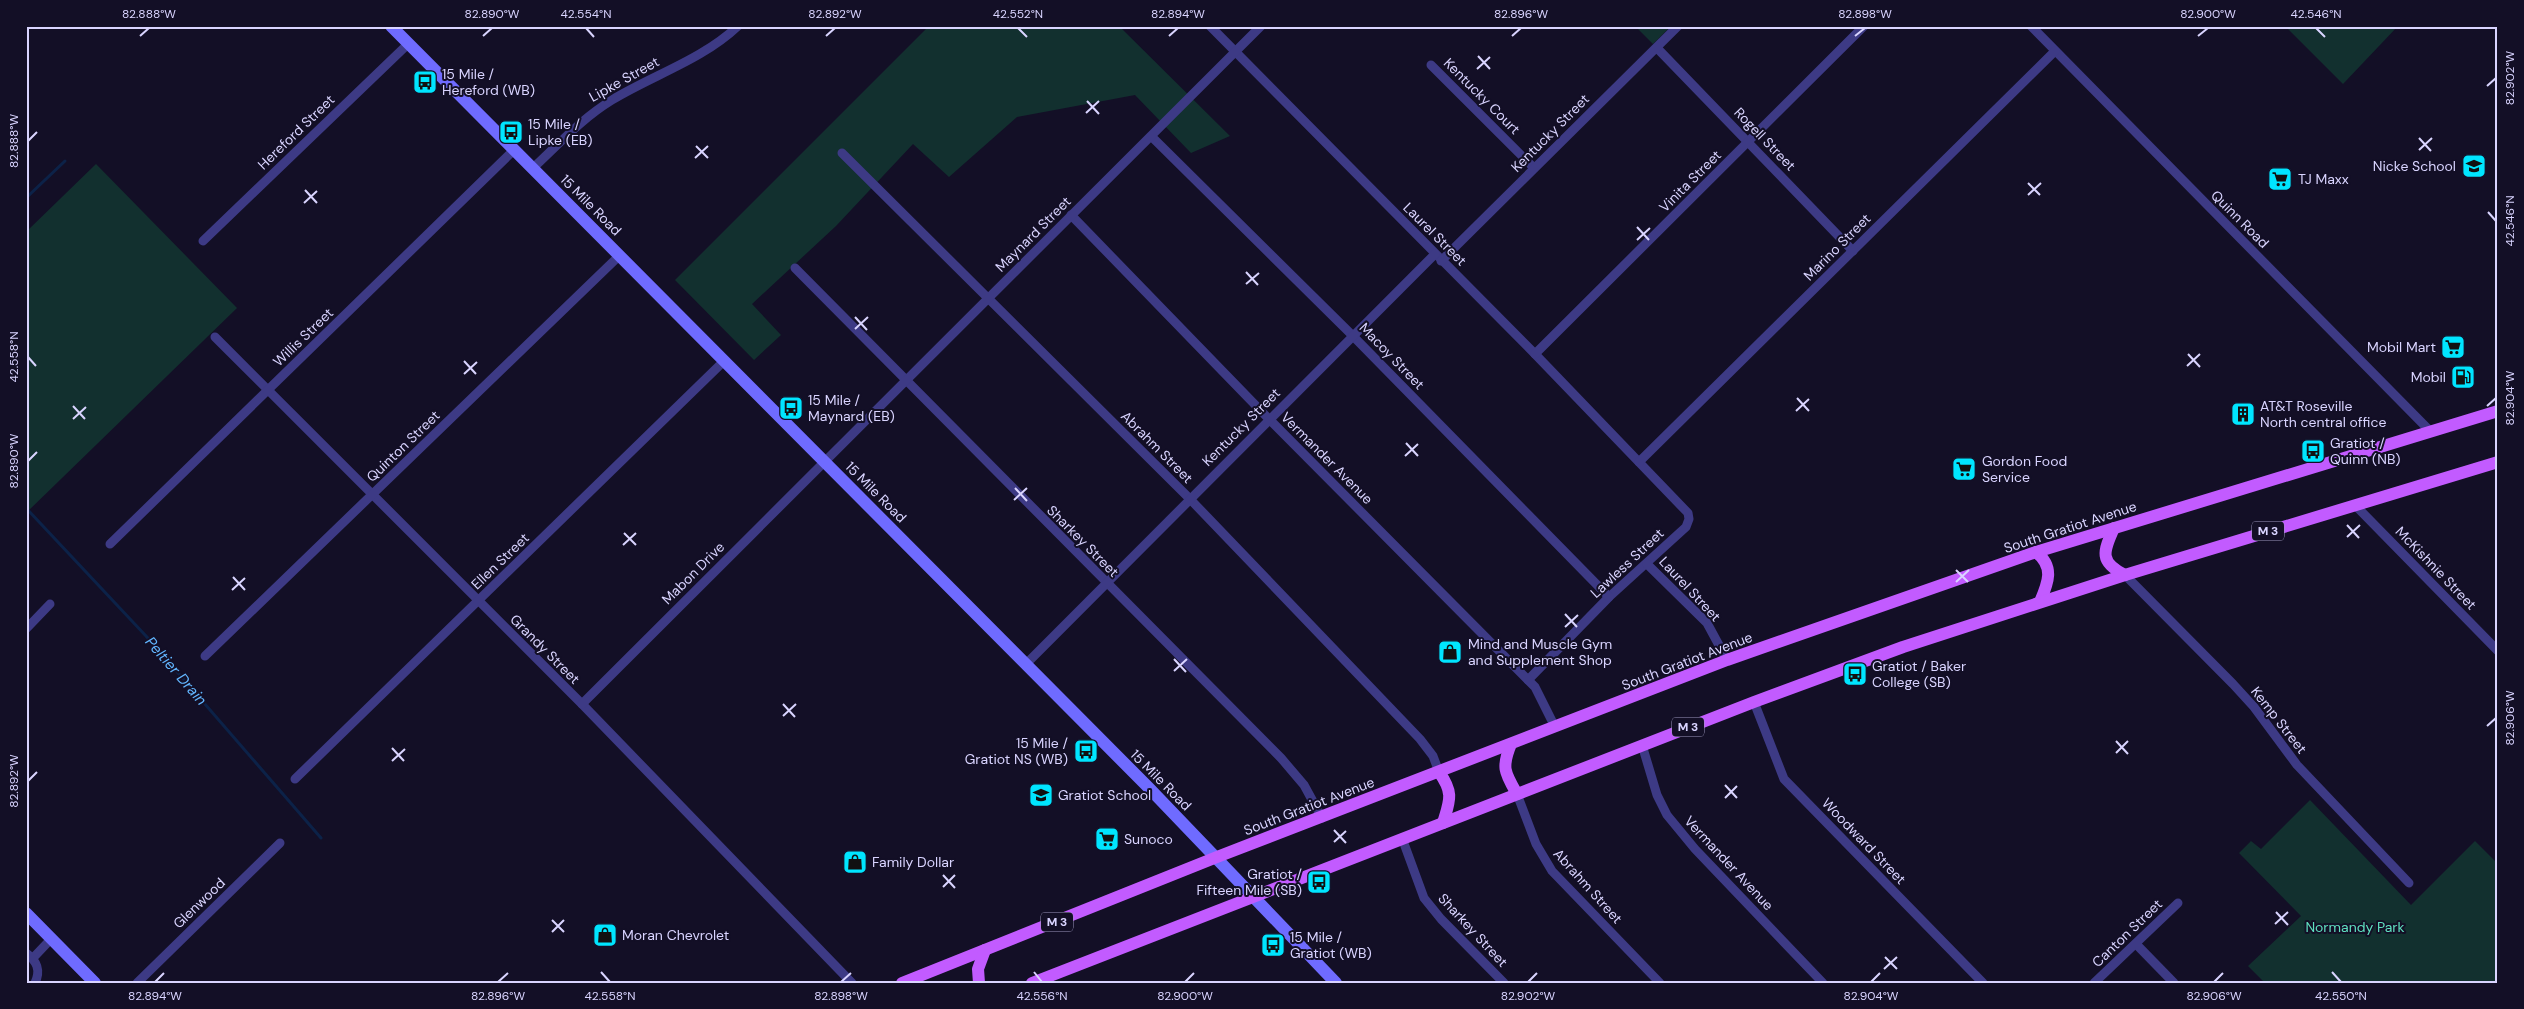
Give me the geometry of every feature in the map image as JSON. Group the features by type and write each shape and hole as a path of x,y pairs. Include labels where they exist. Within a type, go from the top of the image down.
{"main road":[{"name":"15 Mile Road","path":"391,26 620,255 723,362 1026,664 1216,857 1336,983"},
{"name":"South Gratiot Avenue","path":"902,983 1216,857 1555,728 1726,660 2036,552 2498,411"},
{"name":"M 3","path":"1032,983 1642,745 1903,647 2125,575 2498,462"},
{"path":"2114,528 2106,546 2105,555 2108,563 2125,575"},
{"path":"2036,552 2044,558 2049,569 2046,588 2040,602"},
{"path":"1512,744 1504,768 1506,776 1517,794"},
{"path":"1439,772 1449,787 1451,795 1442,823"},
{"path":"26,913 95,983"},
{"path":"980,983 978,969 985,950"}],"street":[{"name":"Lipke Street","path":"533,168 571,129 591,113 642,82 697,56 738,26"},
{"name":"Laurel Street","path":"1210,26 1535,354 1639,462"},
{"name":"Maynard Street","path":"824,461 1070,215 1152,137 1260,26"},
{"name":"Kentucky Street","path":"1442,261 1678,26"},
{"name":"Vinita Street","path":"1535,354 1864,26"},
{"name":"Quinn Road","path":"2031,26 2430,431"},
{"name":"Hereford Street","path":"203,241 408,44"},
{"name":"Rogell Street","path":"1656,48 1853,250"},
{"name":"Marino Street","path":"1639,462 2055,51"},
{"name":"Kentucky Court","path":"1431,65 1534,168"},
{"name":"Macoy Street","path":"1152,137 1352,335 1609,597"},
{"name":"Willis Street","path":"110,544 515,150"},
{"name":"Abrahm Street","path":"842,153 1189,498 1420,739 1433,756 1439,772"},
{"name":"Vermander Avenue","path":"1070,215 1528,680 1534,687 1555,728"},
{"name":"Kentucky Street","path":"1026,664 1105,582 1434,254"},
{"name":"Quinton Street","path":"205,656 620,255"},
{"name":"Sharkey Street","path":"795,268 904,381 1294,772 1304,785 1322,818"},
{"name":"Grandy Street","path":"215,337 582,704 852,983"},
{"name":"Ellen Street","path":"295,779 723,362"},
{"name":"Mabon Drive","path":"582,704 824,461"},
{"name":"Lawless Street","path":"1528,680 1609,597 1648,564 1686,527 1689,519 1682,506 1639,462"},
{"name":"McKishnie Street","path":"2355,505 2498,651"},
{"name":"Laurel Street","path":"1648,564 1707,623 1726,660"},
{"name":"Kemp Street","path":"2125,575 2233,684 2254,707 2297,765 2409,883"},
{"path":"26,629 50,604"},
{"name":"Woodward Street","path":"1754,702 1784,779 1983,983"},
{"name":"Vermander Avenue","path":"1642,745 1657,795 1667,815 1695,849 1823,983"},
{"name":"Abrahm Street","path":"1517,794 1536,844 1552,871 1660,983"},
{"name":"Sharkey Street","path":"1402,838 1424,898 1441,919 1504,983"},
{"name":"Glenwood","path":"137,983 280,843"},
{"name":"Canton Street","path":"2094,983 2178,902"},
{"path":"35,983 38,970 29,956 52,939"},
{"path":"2136,944 2174,983"}],"green space":[{"path":"929,26 1119,26 1230,136 1191,153 1135,95 1017,117 949,177 913,144 836,226 752,304 781,335 754,360 675,280"},
{"path":"1635,26 1671,26 1653,44"},
{"path":"2285,26 2398,26 2343,84"},
{"path":"96,164 237,308 26,513 26,232"},
{"name":"Normandy Park","path":"2310,800 2411,905 2475,841 2498,864 2498,983 2265,983 2248,966 2301,916 2239,853 2251,841 2261,849"}],"waterway":[{"name":"Peltier Drain","path":"26,198 65,161"},
{"name":"Peltier Drain","path":"26,508 146,636 321,838"}],"place":[{"name":"15 Mile / Hereford (WB)","path":"425,82"},
{"name":"15 Mile / Lipke (EB)","path":"511,132"},
{"name":"Nicke School","path":"2474,166"},
{"name":"TJ Maxx","path":"2280,179"},
{"name":"Mobil Mart","path":"2453,347"},
{"name":"Mobil","path":"2463,377"},
{"name":"15 Mile / Maynard (EB)","path":"791,408"},
{"name":"AT&T Roseville North central office","path":"2243,414"},
{"name":"Gratiot / Quinn (NB)","path":"2313,451"},
{"name":"Gordon Food Service","path":"1964,469"},
{"name":"Mind and Muscle Gym and Supplement Shop","path":"1450,652"},
{"name":"Gratiot / Baker College (SB)","path":"1855,674"},
{"name":"15 Mile / Gratiot NS (WB)","path":"1086,751"},
{"name":"Gratiot School","path":"1041,795"},
{"name":"Sunoco","path":"1107,839"},
{"name":"Family Dollar","path":"855,862"},
{"name":"Gratiot / Fifteen Mile (SB)","path":"1319,882"},
{"name":"Moran Chevrolet","path":"605,935"},
{"name":"15 Mile / Gratiot (WB)","path":"1273,945"}]}
